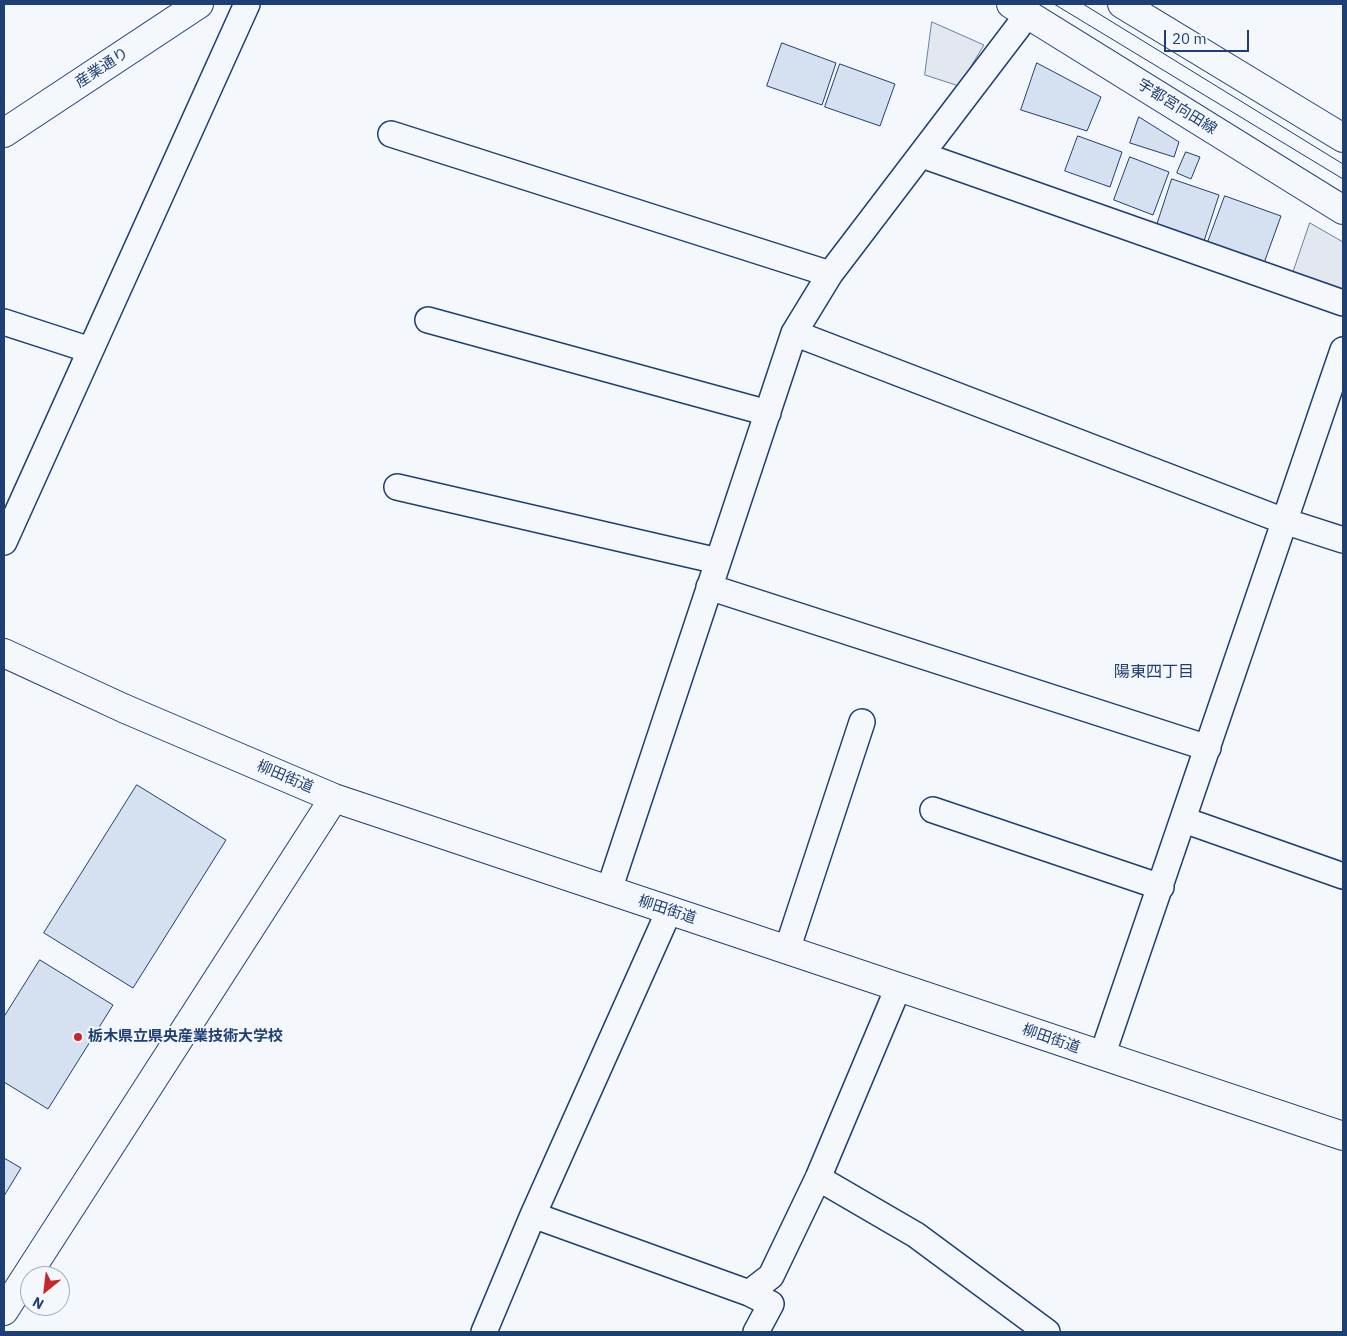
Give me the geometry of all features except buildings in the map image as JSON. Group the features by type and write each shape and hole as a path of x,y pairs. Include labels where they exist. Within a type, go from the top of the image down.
{"street":[{"name":"産業通り","path":"4,133 199,4"},
{"path":"4,542 247,4"},
{"path":"1122,4 1343,138"},
{"path":"609,890 794,333 830,274 922,155 1020,9"},
{"name":"宇都宮向田線","path":"1020,9 1343,210"},
{"path":"391,134 830,274"},
{"path":"922,155 1343,303"},
{"path":"428,320 768,413"},
{"path":"4,322 90,350"},
{"path":"794,333 1284,521 1343,540"},
{"path":"1102,1056 1343,350"},
{"path":"398,487 718,561"},
{"path":"710,588 1208,748"},
{"name":"柳田街道","path":"4,653 124,708 334,798 1343,1136"},
{"path":"787,950 862,722"},
{"path":"4,1311 334,798"},
{"path":"933,810 1161,887"},
{"path":"1184,820 1343,876"},
{"path":"484,1332 532,1214 669,911"},
{"path":"749,1293 771,1276 818,1178 898,988"},
{"path":"818,1178 916,1235 1047,1332"},
{"path":"532,1214 749,1293 770,1304 756,1332"}],"shaded area":[{"path":"932,22 984,45 959,86 925,75"},
{"path":"1310,223 1343,242 1343,292 1293,273"}],"tram line":[{"path":"1054,4 1343,179"},
{"path":"1083,4 1343,164"}],"place":[{"name":"栃木県立県央産業技術大学校","path":"78,1037"}],"district":[{"name":"陽東四丁目","path":"1154,672"}]}
